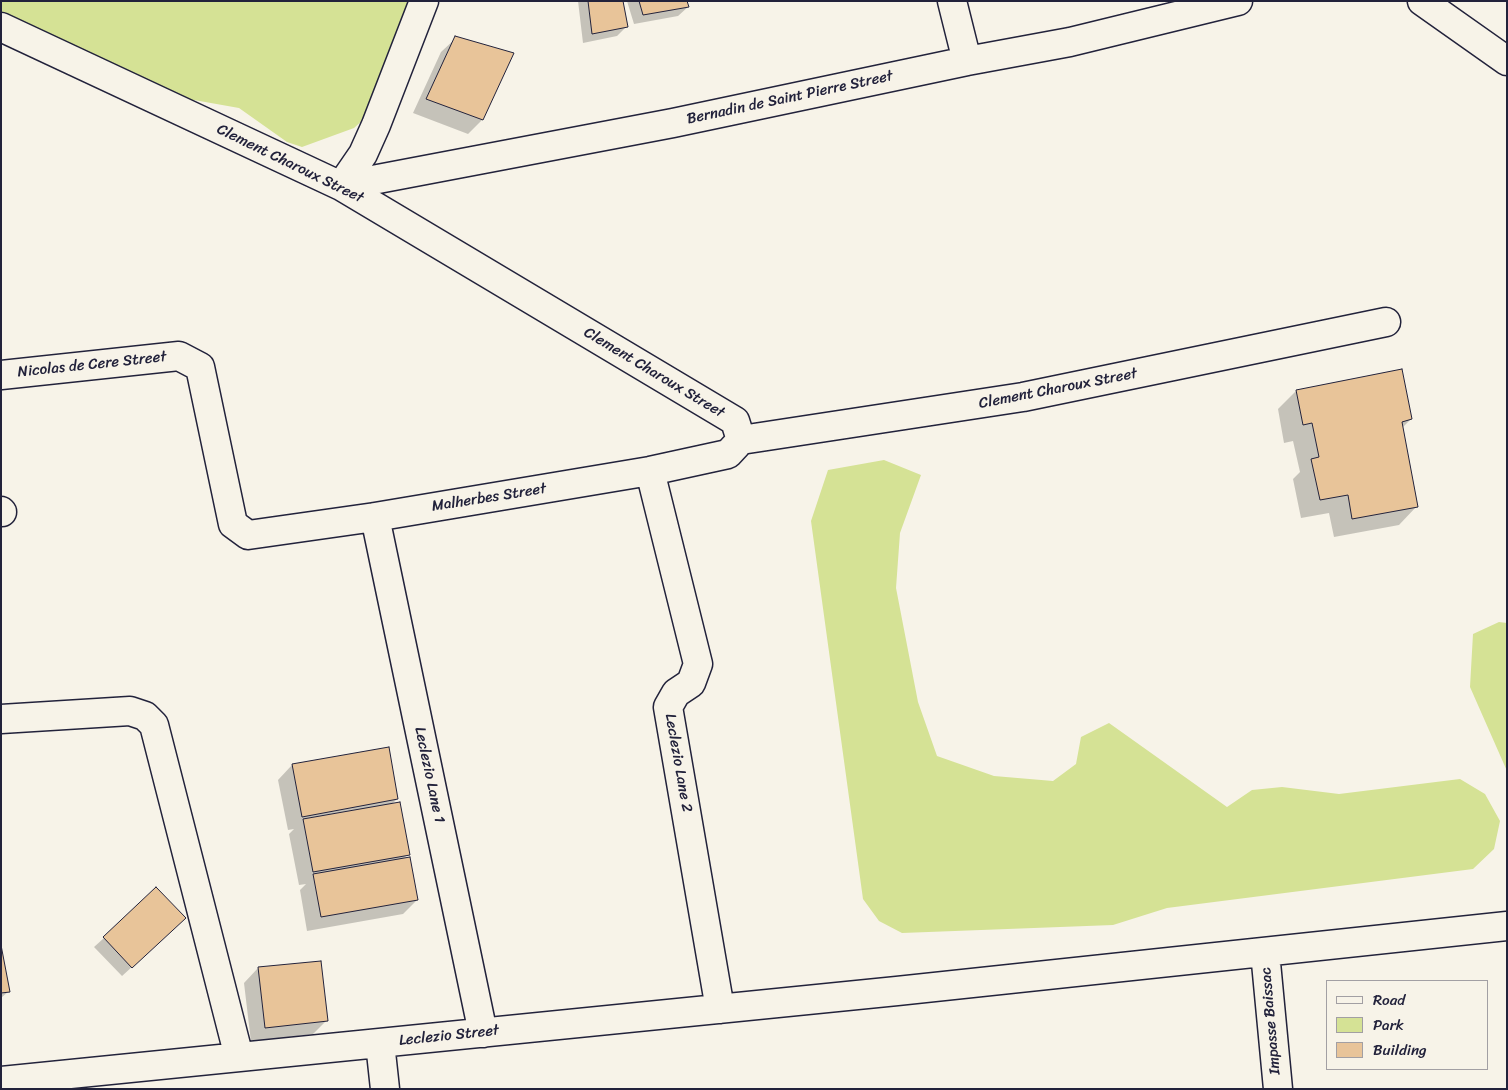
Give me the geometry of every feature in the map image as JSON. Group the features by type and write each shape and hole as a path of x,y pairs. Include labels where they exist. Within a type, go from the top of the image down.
{"street":[{"path":"341,186 363,154 424,1"},
{"path":"952,1 967,61"},
{"name":"Bernadin de Saint Pierre Street","path":"341,186 673,123 967,61 1070,42 1173,8 1238,1"},
{"path":"1422,1 1507,62"},
{"name":"Clement Charoux Street","path":"1,27 341,186 735,421 741,440 1022,397 1386,322"},
{"name":"Nicolas de Cere Street","path":"1,375 179,356 200,367 232,524"},
{"name":"Malherbes Street","path":"232,524 248,535 375,517 650,472 728,454 741,440"},
{"name":"Leclezio Lane 2","path":"650,472 698,664 691,683 676,693 668,707 720,1009"},
{"name":"Leclezio Lane 1","path":"375,517 483,1033"},
{"path":"1,719 130,711 145,716 154,725 239,1057"},
{"name":"Leclezio Street","path":"1,1081 897,991 1507,926"},
{"name":"Impasse Baissac","path":"1265,952 1278,1089"},
{"path":"380,1043 384,1089"}],"green space":[{"path":"1,1 416,1 375,109 354,128 302,147 287,142 239,108 194,100 151,107 1,27"},
{"path":"884,460 921,475 900,533 896,588 918,702 937,756 994,776 1053,781 1076,764 1081,737 1109,723 1227,807 1252,790 1282,787 1339,794 1460,779 1485,794 1500,821 1494,849 1473,869 1167,908 1113,925 902,933 879,921 863,899 811,521 828,470"},
{"path":"1499,622 1507,623 1507,771 1470,687 1473,634"}],"building":[{"path":"588,1 623,1 628,27 592,34"},
{"path":"639,1 687,1 689,7 643,15"},
{"path":"455,36 514,53 483,120 426,99"},
{"path":"1402,369 1412,419 1402,422 1418,507 1352,519 1348,495 1320,500 1311,459 1319,457 1312,423 1303,425 1296,390"},
{"path":"389,747 398,799 302,817 292,764"},
{"path":"400,802 410,855 313,872 303,819"},
{"path":"410,857 418,900 321,917 313,874"},
{"path":"156,887 186,918 132,968 103,937"},
{"path":"1,945 10,992 1,993"},
{"path":"321,961 328,1021 265,1028 258,967"}]}
